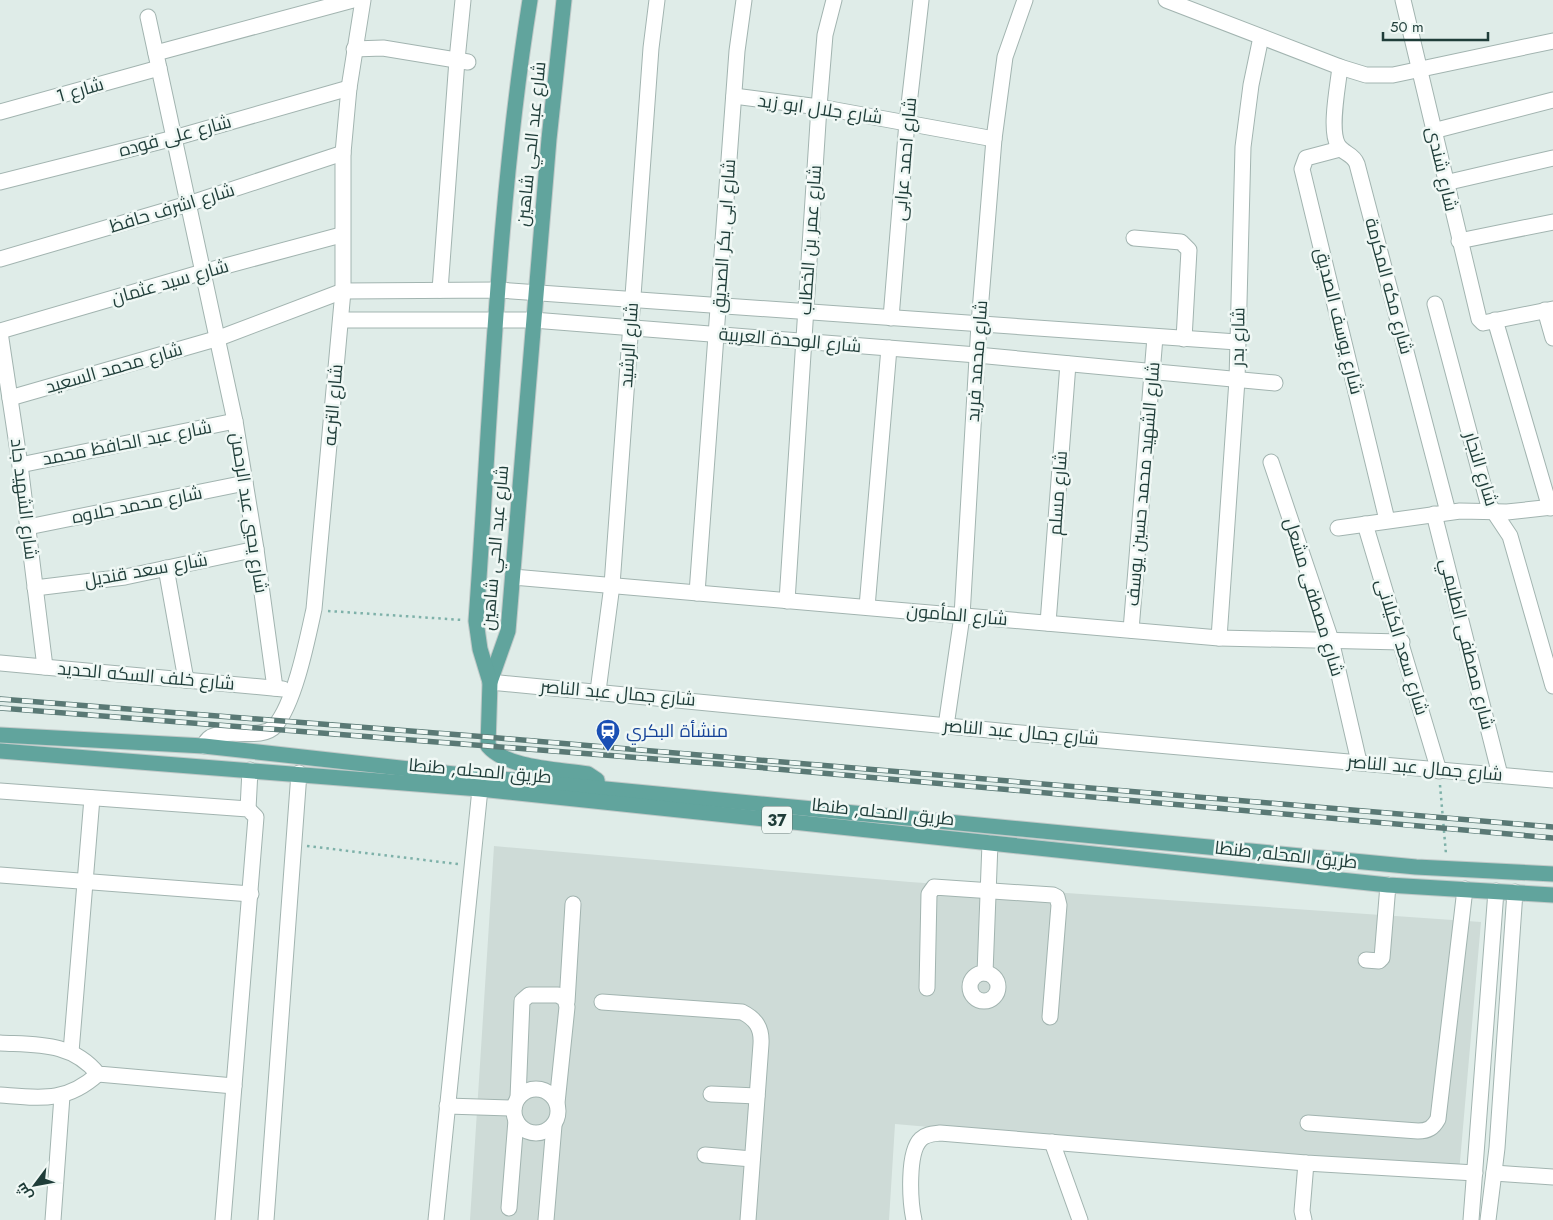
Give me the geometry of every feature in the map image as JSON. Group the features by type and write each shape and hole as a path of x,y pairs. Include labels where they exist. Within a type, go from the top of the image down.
{"main road":[{"name":"شارع عبد الحي شاهين","path":"490,682 480,649 476,621 498,290 520,66 530,0"},
{"name":"شارع عبد الحي شاهين","path":"490,682 508,631 533,320 564,0"},
{"path":"490,682 488,746 494,754 507,761 588,774 597,780 598,787"},
{"name":"طريق المحله, طنطا","path":"0,735 204,746 481,776 1448,869 1553,874"},
{"name":"طريق المحله, طنطا","path":"0,751 480,789 1388,885 1553,895"}],"street":[{"name":"شارع 1","path":"0,112 158,60 353,0"},
{"name":"شارع الترعه","path":"204,746 207,740 215,735 260,733 271,729 279,719 292,690 304,654 314,610 343,291 343,153 354,49 364,0"},
{"path":"440,290 462,61 463,0"},
{"name":"شارع الرشيد","path":"598,691 612,585 651,48 657,0"},
{"name":"شارع ابى بكر الصديق","path":"698,593 737,51 744,0"},
{"name":"شارع عمر بن الخطاب","path":"787,601 819,107 825,36 834,0"},
{"name":"شارع احمد عرابى","path":"891,318 907,122 920,0"},
{"name":"شارع محمد فريد","path":"946,726 962,616 979,324 994,139 1005,57 1025,0"},
{"path":"1166,0 1340,67 1380,76 1419,71 1553,41"},
{"name":"شارع شندى","path":"1403,0 1445,183 1479,319 1483,323 1495,320"},
{"name":"شارع يحيي عبد الرحمن","path":"148,17 219,338 235,421 256,549 275,688"},
{"name":"شارع بدر","path":"1219,638 1237,380 1243,147 1251,85 1261,37"},
{"path":"354,49 383,48 462,61"},
{"path":"1340,67 1334,130 1340,149"},
{"name":"شارع على فوده","path":"0,182 174,138 349,88"},
{"name":"شارع جلال ابو زيد","path":"734,96 819,107 994,139"},
{"path":"1433,131 1553,100"},
{"name":"شارع مكه المكرمة","path":"1340,149 1351,154 1357,164 1441,513"},
{"name":"شارع يوسف الصديق","path":"1340,149 1306,158 1302,169 1387,520"},
{"name":"شارع اشرف حافظ","path":"0,259 188,204 343,153"},
{"path":"1445,183 1553,158"},
{"path":"1459,241 1553,222"},
{"name":"شارع سيد عثمان","path":"0,331 203,272 342,235"},
{"path":"1134,238 1181,242 1189,250 1184,339"},
{"name":"شارع الوحدة العربية","path":"343,291 498,290 1238,342"},
{"name":"شارع محمد السعيد","path":"10,398 219,338 343,291"},
{"name":"شارع النجار","path":"1434,304 1488,503 1503,522 1510,536 1553,686"},
{"path":"1338,528 1441,513 1552,508 1495,320 1549,310 1553,338"},
{"name":"شارع الوحدة العربية","path":"341,320 533,320 977,355 1275,383"},
{"name":"شارع الشهيد جاد","path":"0,331 20,465 45,667"},
{"name":"شارع الشهيد محمد حسين يوسف","path":"1131,630 1155,337"},
{"path":"867,607 888,348"},
{"name":"شارع مسلم","path":"1048,623 1068,364"},
{"name":"شارع عبد الحافظ محمد","path":"20,465 235,421"},
{"name":"شارع مصطفى مشعل","path":"1271,462 1331,640 1359,762"},
{"name":"شارع محمد حلاوه","path":"28,527 245,483"},
{"name":"شارع مصطفى الطليمي","path":"1441,513 1500,775"},
{"name":"شارع سعد الكيلانى","path":"1365,524 1402,642 1439,771"},
{"name":"شارع سعد قنديل","path":"35,588 116,578 256,549"},
{"path":"166,568 186,680"},
{"name":"شارع المأمون","path":"513,577 1219,638 1402,642"},
{"name":"شارع خلف السكه الحديد","path":"0,663 292,690"},
{"name":"شارع جمال عبد الناصر","path":"490,682 946,726 1553,780"},
{"path":"248,809 250,770"},
{"path":"266,1220 299,774"},
{"path":"436,1220 480,789"},
{"path":"0,791 248,809 254,813 258,820 223,1220"},
{"path":"71,1052 92,798"},
{"path":"985,973 990,842"},
{"path":"0,875 251,894"},
{"path":"1366,960 1378,961 1382,958 1388,885"},
{"path":"927,988 931,890 939,887 1049,894 1057,897 1059,900 1050,1017"},
{"path":"1308,1123 1418,1131 1424,1131 1435,1125 1438,1119 1465,889"},
{"path":"1471,1220 1496,891"},
{"path":"1488,1220 1494,1173 1516,892"},
{"path":"557,1103 547,1091 539,1089 524,1092 516,1109 520,1127 534,1134 549,1130 558,1118 557,1103 567,1002 573,904"},
{"path":"509,1208 522,1001 529,995 558,995 562,996 567,1002"},
{"path":"602,1002 742,1012 749,1016 760,1028 762,1036 748,1220"},
{"path":"0,1043 38,1045 71,1052 90,1065 98,1074"},
{"path":"0,1095 39,1098 62,1096 75,1091 98,1074 234,1086"},
{"path":"711,1094 757,1096"},
{"path":"53,1220 62,1096"},
{"path":"447,1106 516,1109"},
{"path":"546,1220 554,1125"},
{"path":"914,1220 911,1201 911,1166 914,1150 920,1139 930,1134 1306,1163 1475,1173"},
{"path":"1052,1142 1080,1220"},
{"path":"705,1154 752,1159"},
{"path":"1304,1220 1302,1211 1306,1163"},
{"path":"1494,1173 1553,1176"}],"path":[{"path":"314,610 476,621"},
{"path":"1439,771 1448,869"},
{"path":"294,845 472,866"}],"shaded area":[{"path":"494,846 910,882 1481,922 1459,1173 895,1124 889,1220 470,1220"}],"railway":[{"path":"0,699 487,737 1553,827"},
{"path":"0,708 732,765 1553,838"}],"place":[{"name":"منشأة البكري","path":"608,752"}]}
